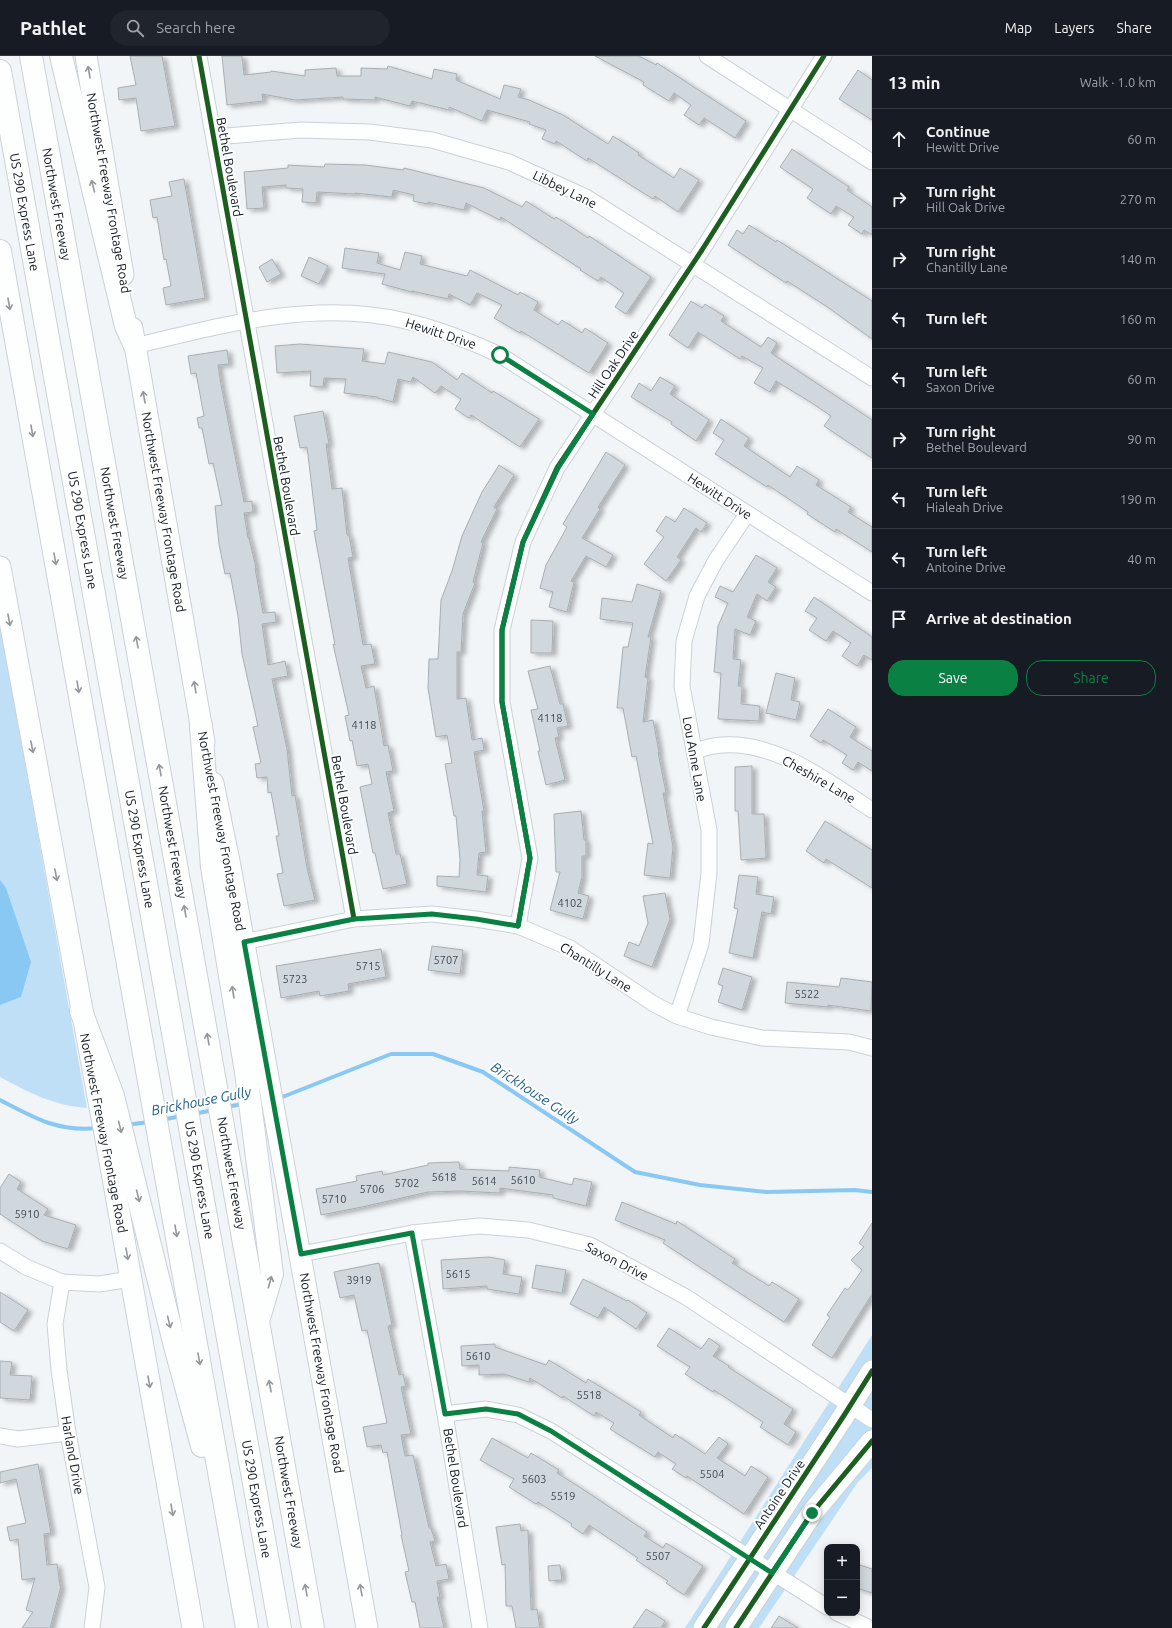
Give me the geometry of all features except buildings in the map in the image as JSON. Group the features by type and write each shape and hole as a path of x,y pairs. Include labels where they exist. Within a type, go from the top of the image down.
{"highway":[{"name":"Northwest Freeway","path":"31,56 259,1320 313,1628"},
{"path":"61,56 126,326 135,346"},
{"name":"US 290 Express Lane","path":"0,71 280,1628"},
{"path":"0,251 247,1628"},
{"path":"201,726 212,867 246,1072 272,1274 259,1320"},
{"path":"81,1011 105,1097 119,1159 175,1346 241,1594"}],"main road":[{"name":"Northwest Freeway Frontage Road","path":"86,56 201,726 230,866 368,1628"},
{"path":"0,567 81,1011"},
{"name":"Northwest Freeway Frontage Road","path":"119,1159 131,1279 193,1628"},
{"name":"Antoine Drive","path":"704,1628 872,1371"},
{"path":"736,1628 812,1513 872,1441"}],"street":[{"name":"Bethel Boulevard","path":"199,56 354,919"},
{"path":"707,56 872,162"},
{"name":"Hill Oak Drive","path":"518,926 530,858 502,702 502,630 523,542 558,468 693,264 824,56"},
{"name":"Libbey Lane","path":"214,137 301,130 369,132 432,140 509,162 586,197 872,378"},
{"name":"Hewitt Drive","path":"135,346 166,338 283,315 314,313 362,314 406,321 459,337 500,355 872,593"},
{"name":"Lou Anne Lane","path":"677,1016 701,944 709,873 709,830 682,686 684,641 697,596 716,560 747,514"},
{"name":"Cheshire Lane","path":"694,751 715,746 748,746 784,756 810,770 872,810"},
{"name":"Chantilly Lane","path":"244,942 354,919 432,914 518,926 570,948 654,1004 677,1016 712,1027 762,1038 849,1042 872,1048"},
{"name":"Saxon Drive","path":"301,1254 412,1233 479,1226 528,1230 590,1245 686,1297 872,1420"},
{"name":"Bethel Boulevard","path":"412,1233 445,1414 480,1628"},
{"path":"0,1251 26,1267 62,1282 99,1284 131,1279"},
{"name":"Harland Drive","path":"62,1282 55,1324 59,1370 68,1433 96,1587 92,1628"},
{"path":"445,1414 486,1409 518,1414 551,1431 824,1605"},
{"path":"0,1436 18,1439 68,1433"},
{"path":"844,1616 870,1628"}],"shaded area":[{"path":"0,624 87,1108 52,1101 31,1093 0,1077"},
{"path":"872,1335 872,1468 858,1482 759,1628 685,1628"}],"water":[{"path":"0,880 6,888 31,962 21,997 0,1005"}],"waterway":[{"name":"Brickhouse Gully","path":"278,1098 391,1054 433,1054 483,1072 635,1172 700,1185 767,1192 855,1190 872,1192"},
{"name":"Brickhouse Gully","path":"0,1100 35,1118 58,1126 83,1129 97,1128"},
{"name":"Brickhouse Gully","path":"226,1107 243,1104"},
{"name":"Brickhouse Gully","path":"193,1114 214,1110"},
{"name":"Brickhouse Gully","path":"162,1120 181,1116"},
{"name":"Brickhouse Gully","path":"126,1125 149,1122"}],"cycle path":[{"path":"199,56 354,919"},
{"path":"518,926 530,858 502,702 502,630 523,542 557,468 702,250 824,56"},
{"path":"704,1628 872,1371"},
{"path":"736,1628 812,1513 872,1441"}],"route":[{"path":"500,355 593,414 558,468 523,542 502,630 502,702 530,858 518,926 432,914 354,919 244,942 301,1254 412,1233 445,1414 486,1409 518,1414 551,1431 772,1573 812,1513"}]}
